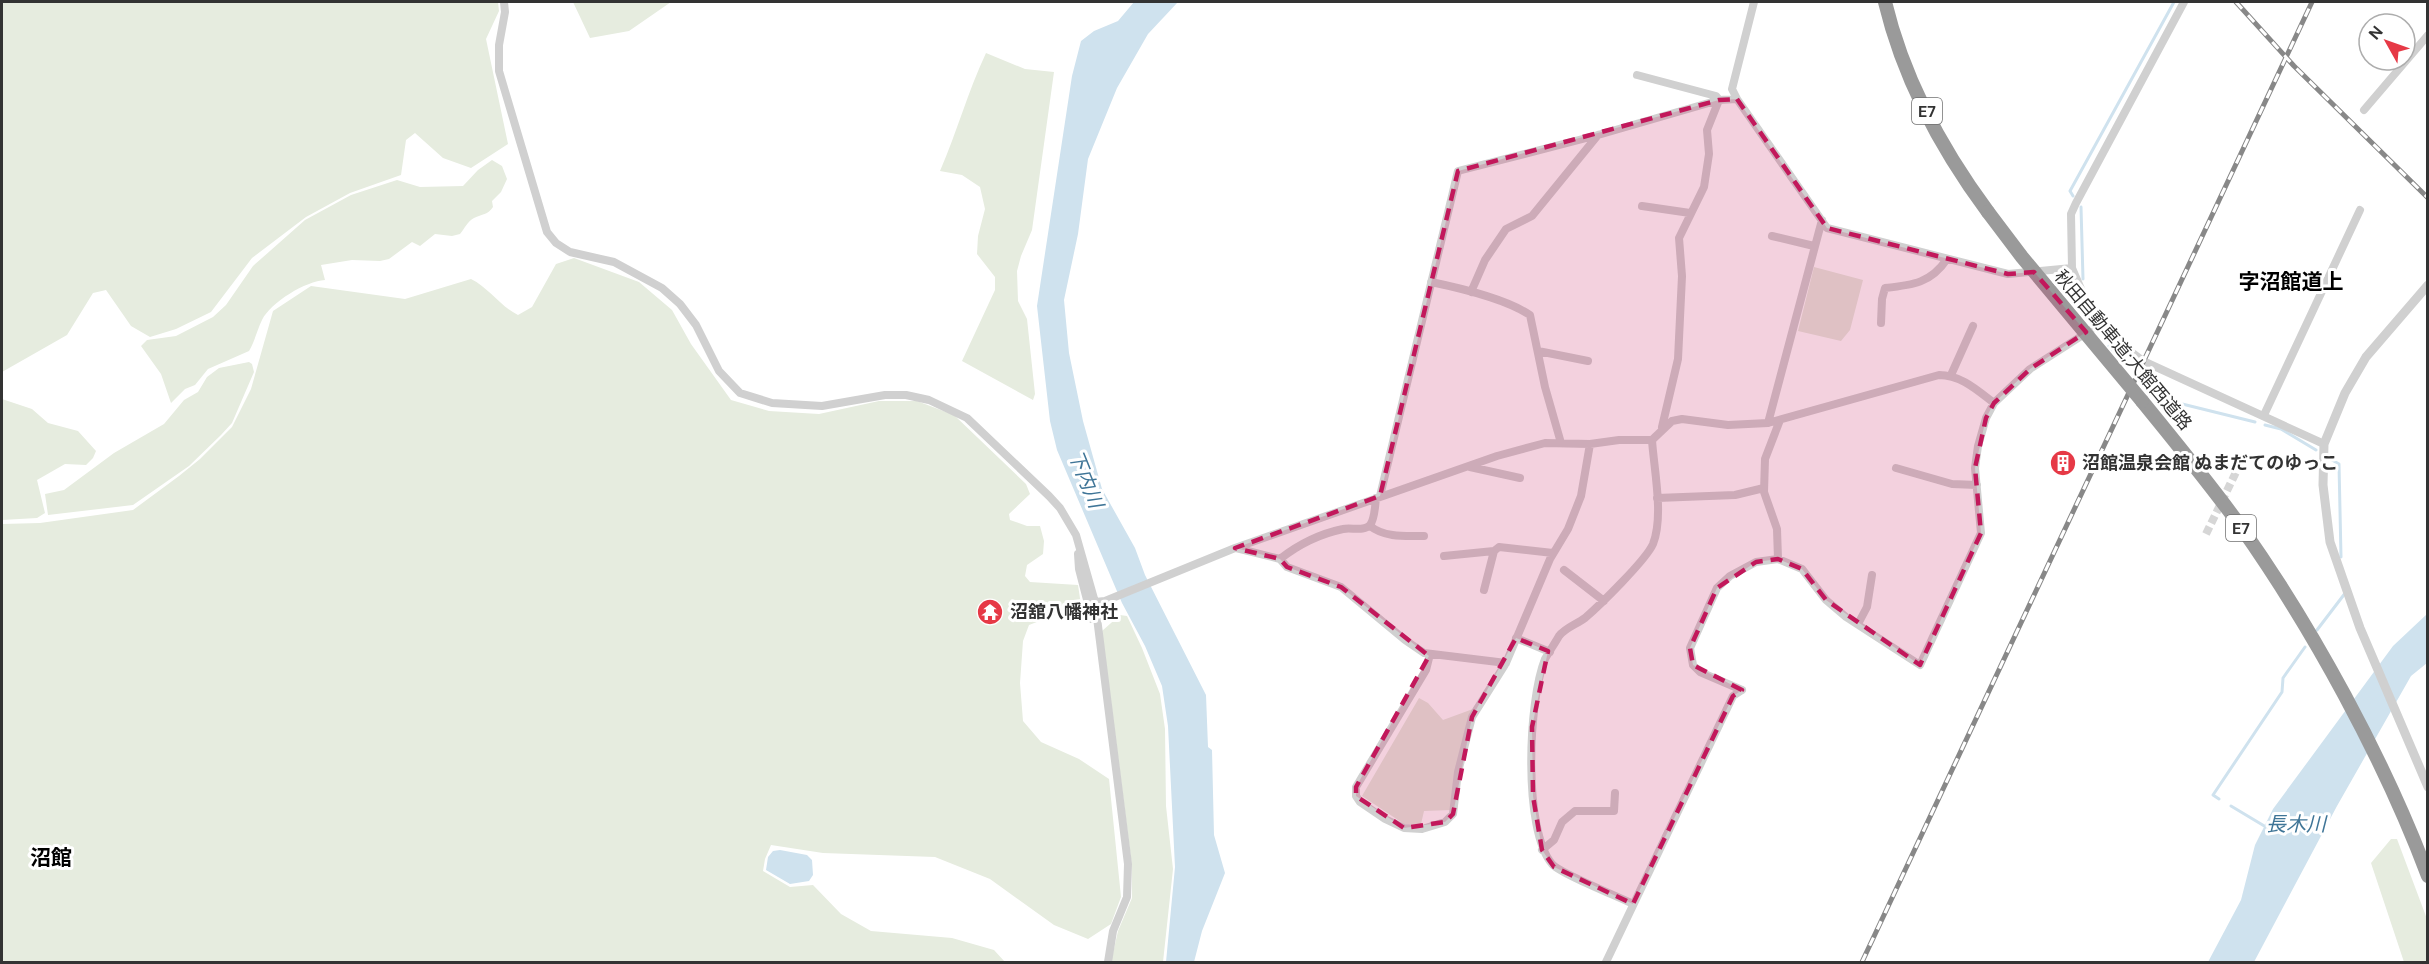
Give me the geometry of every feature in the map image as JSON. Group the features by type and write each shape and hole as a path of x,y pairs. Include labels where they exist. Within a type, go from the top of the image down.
{"highway":[{"name":"秋田自動車道;大館西道路","path":"1885,2 1892,29 1916,89 1949,154 1988,212 2241,527 2284,592 2326,664 2390,790 2427,876"}],"street":[{"path":"504,2 505,12 499,45 499,71 547,232 556,243 570,252 614,262 662,288 680,304 696,326 719,371 740,393 772,403 822,406 885,395 906,394 929,400 967,417 1060,508 1076,535 1095,602 1128,864 1127,897 1113,931 1108,963"},
{"path":"1754,2 1732,89 1827,228 2008,274 2073,268"},
{"path":"2184,2 2076,203 2072,214 2073,268 2097,326 2143,361 2324,444"},
{"path":"2364,110 2427,35"},
{"path":"1637,75 1716,96 1719,100"},
{"path":"1280,559 1295,547 1322,534 1347,528 1365,529 1370,526 1458,171 1598,135 1719,100 1737,99"},
{"path":"1661,429 1678,359 1682,276 1679,238 1704,187 1709,154 1707,130 1719,100"},
{"path":"1471,292 1485,260 1506,229 1532,216 1598,135"},
{"path":"1642,206 1690,213"},
{"path":"2264,415 2360,210"},
{"path":"1768,423 1822,220"},
{"path":"1772,236 1814,246"},
{"path":"1881,323 1885,288 1904,286 1933,276 1947,259"},
{"path":"1431,282 1520,308 1530,315 1561,443"},
{"path":"2427,285 2366,357 2345,393 2324,444 2323,485 2330,542 2360,628 2427,787"},
{"path":"1951,375 1973,326"},
{"path":"1606,963 1733,696 1742,690 1700,672 1693,665 1690,648 1717,588 1730,576 1756,562 1778,560 1802,569 1826,600 1920,665 1981,533 1975,468 1986,418 1994,403 2030,369 2097,326"},
{"path":"1538,351 1588,361"},
{"path":"1634,904 1554,867 1542,850 1533,796 1532,727 1539,681 1550,652 1561,633 1604,601 1652,546 1658,530 1652,440 1672,421 1728,425 1768,423 1939,375 1951,375 1966,382 1994,403"},
{"path":"1778,560 1777,529 1764,488 1765,459 1780,420"},
{"path":"1095,602 1105,601 1193,563 1378,497 1468,466 1545,443 1590,444 1619,440 1652,440"},
{"path":"1430,654 1426,670 1356,787 1356,796 1360,802 1385,819 1404,828 1422,829 1445,822 1453,814 1458,772 1472,717 1506,663 1553,553 1568,529 1581,496 1590,444"},
{"path":"1468,466 1520,478"},
{"path":"1896,468 1952,484 1977,485"},
{"path":"1657,498 1736,495 1764,488"},
{"path":"1370,526 1375,530 1396,536 1424,536"},
{"path":"1076,535 1079,569 1092,619"},
{"path":"1444,556 1494,551 1504,546 1553,553"},
{"path":"1234,548 1280,559 1287,567 1341,587 1424,653 1506,663"},
{"path":"1484,590 1494,551"},
{"path":"1564,570 1604,601"},
{"path":"1858,624 1867,608 1872,575"},
{"path":"1516,638 1550,652"},
{"path":"1542,850 1554,840 1562,822 1575,811 1614,811 1615,793"}],"highlighted area":[{"path":"1737,99 1827,228 2008,274 2034,272 2086,332 2030,369 1994,403 1986,418 1975,468 1981,533 1920,665 1826,600 1802,569 1778,559 1756,562 1717,588 1690,648 1693,665 1742,690 1733,696 1633,904 1554,867 1542,850 1533,796 1532,727 1548,651 1516,638 1472,717 1453,814 1445,822 1404,828 1356,796 1356,787 1429,656 1341,587 1287,567 1280,559 1235,548 1380,496 1458,171 1719,100"}],"shaded area":[{"path":"2,2 498,2 499,11 486,39 508,144 471,168 443,158 415,133 406,140 401,175 350,193 306,217 252,258 211,312 176,329 150,337 131,326 106,290 93,293 67,335 2,372"},
{"path":"573,2 671,2 629,31 590,38"},
{"path":"986,53 1025,69 1054,72 1032,230 1017,271 1018,301 1027,319 1035,394 1033,400 962,361 995,290 995,277 977,254 978,236 985,209 980,187 962,175 940,171"},
{"path":"492,160 502,166 507,179 501,192 492,201 491,210 468,223 460,234 452,236 435,234 420,246 412,242 389,259 352,260 321,265 325,280 299,288 273,306 262,320 249,351 208,369 195,385 185,389 171,403 161,374 141,346 147,340 176,336 213,317 226,305 253,266 305,220 351,195 397,180 420,187 463,186 478,170"},
{"path":"574,258 639,282 672,310 691,344 731,400 769,411 819,414 879,401 917,401 954,415 1026,484 1030,494 1009,514 1010,520 1027,526 1040,526 1044,541 1043,554 1027,565 1025,576 1030,582 1078,585 1081,605 1029,625 1023,641 1020,683 1023,721 1041,742 1079,759 1109,779 1121,897 1111,924 1088,939 1054,925 990,879 935,857 823,853 771,845 763,871 790,887 813,885 841,914 871,931 952,938 994,950 1005,962 2,962 2,524 40,523 133,510 179,476 232,427 251,389 273,311 311,286 405,299 471,279 518,315 532,307 556,264"},
{"path":"1814,267 1863,280 1850,330 1841,341 1798,331"},
{"path":"249,362 254,372 232,423 189,466 133,505 48,515 45,494 64,490 114,453 164,424 184,400 198,392 207,377 219,368"},
{"path":"2,399 32,409 48,423 78,431 96,451 86,465 65,464 37,480 45,513 37,518 2,520"},
{"path":"1120,615 1127,616 1142,648 1160,694 1165,729 1166,806 1173,869 1163,962 1111,962 1118,931 1132,898 1132,866 1102,631"},
{"path":"1419,698 1428,703 1443,720 1473,709 1451,810 1424,811 1421,824 1404,824 1362,796"},
{"path":"2391,839 2397,839 2427,919 2427,962 2404,962 2371,863"}],"water":[{"name":"下内川","path":"1134,2 1178,2 1148,34 1117,88 1088,159 1078,234 1064,300 1069,353 1083,421 1102,489 1135,548 1145,575 1206,695 1208,747 1212,750 1214,835 1225,873 1202,931 1194,962 1166,962 1175,867 1168,726 1162,686 1145,646 1122,603 1057,450 1050,421 1037,306 1072,76 1081,41 1094,31 1118,21"},
{"name":"長木川","path":"2427,614 2427,663 2411,676 2337,806 2254,962 2208,962 2241,900 2255,845 2273,809 2393,646"},
{"path":"780,850 807,855 812,860 813,875 809,881 790,884 766,870 768,857 773,851"}],"waterway":[{"path":"2073,196 2070,191 2174,2"},
{"path":"2081,207 2083,279"},
{"path":"2109,346 2120,358 2135,367"},
{"path":"2153,374 2151,386 2162,399 2255,422"},
{"path":"2265,425 2281,429 2316,450"},
{"path":"2332,460 2339,464 2341,557"},
{"path":"2317,630 2346,592"},
{"path":"2219,799 2213,795 2282,692 2283,678 2305,647"},
{"name":"長木川","path":"2231,806 2266,827"}],"tunnel":[{"path":"2206,534 2239,466"}],"railway":[{"path":"2236,2 2294,66 2428,198"},
{"path":"1862,962 2312,2"}],"place":[{"name":"沼館温泉会館 ぬまだてのゆっこ","path":"2063,463"},
{"name":"沼舘八幡神社","path":"990,612"}],"district":[{"name":"字沼館道上","path":"2291,282"},
{"name":"沼館","path":"51,858"}]}
